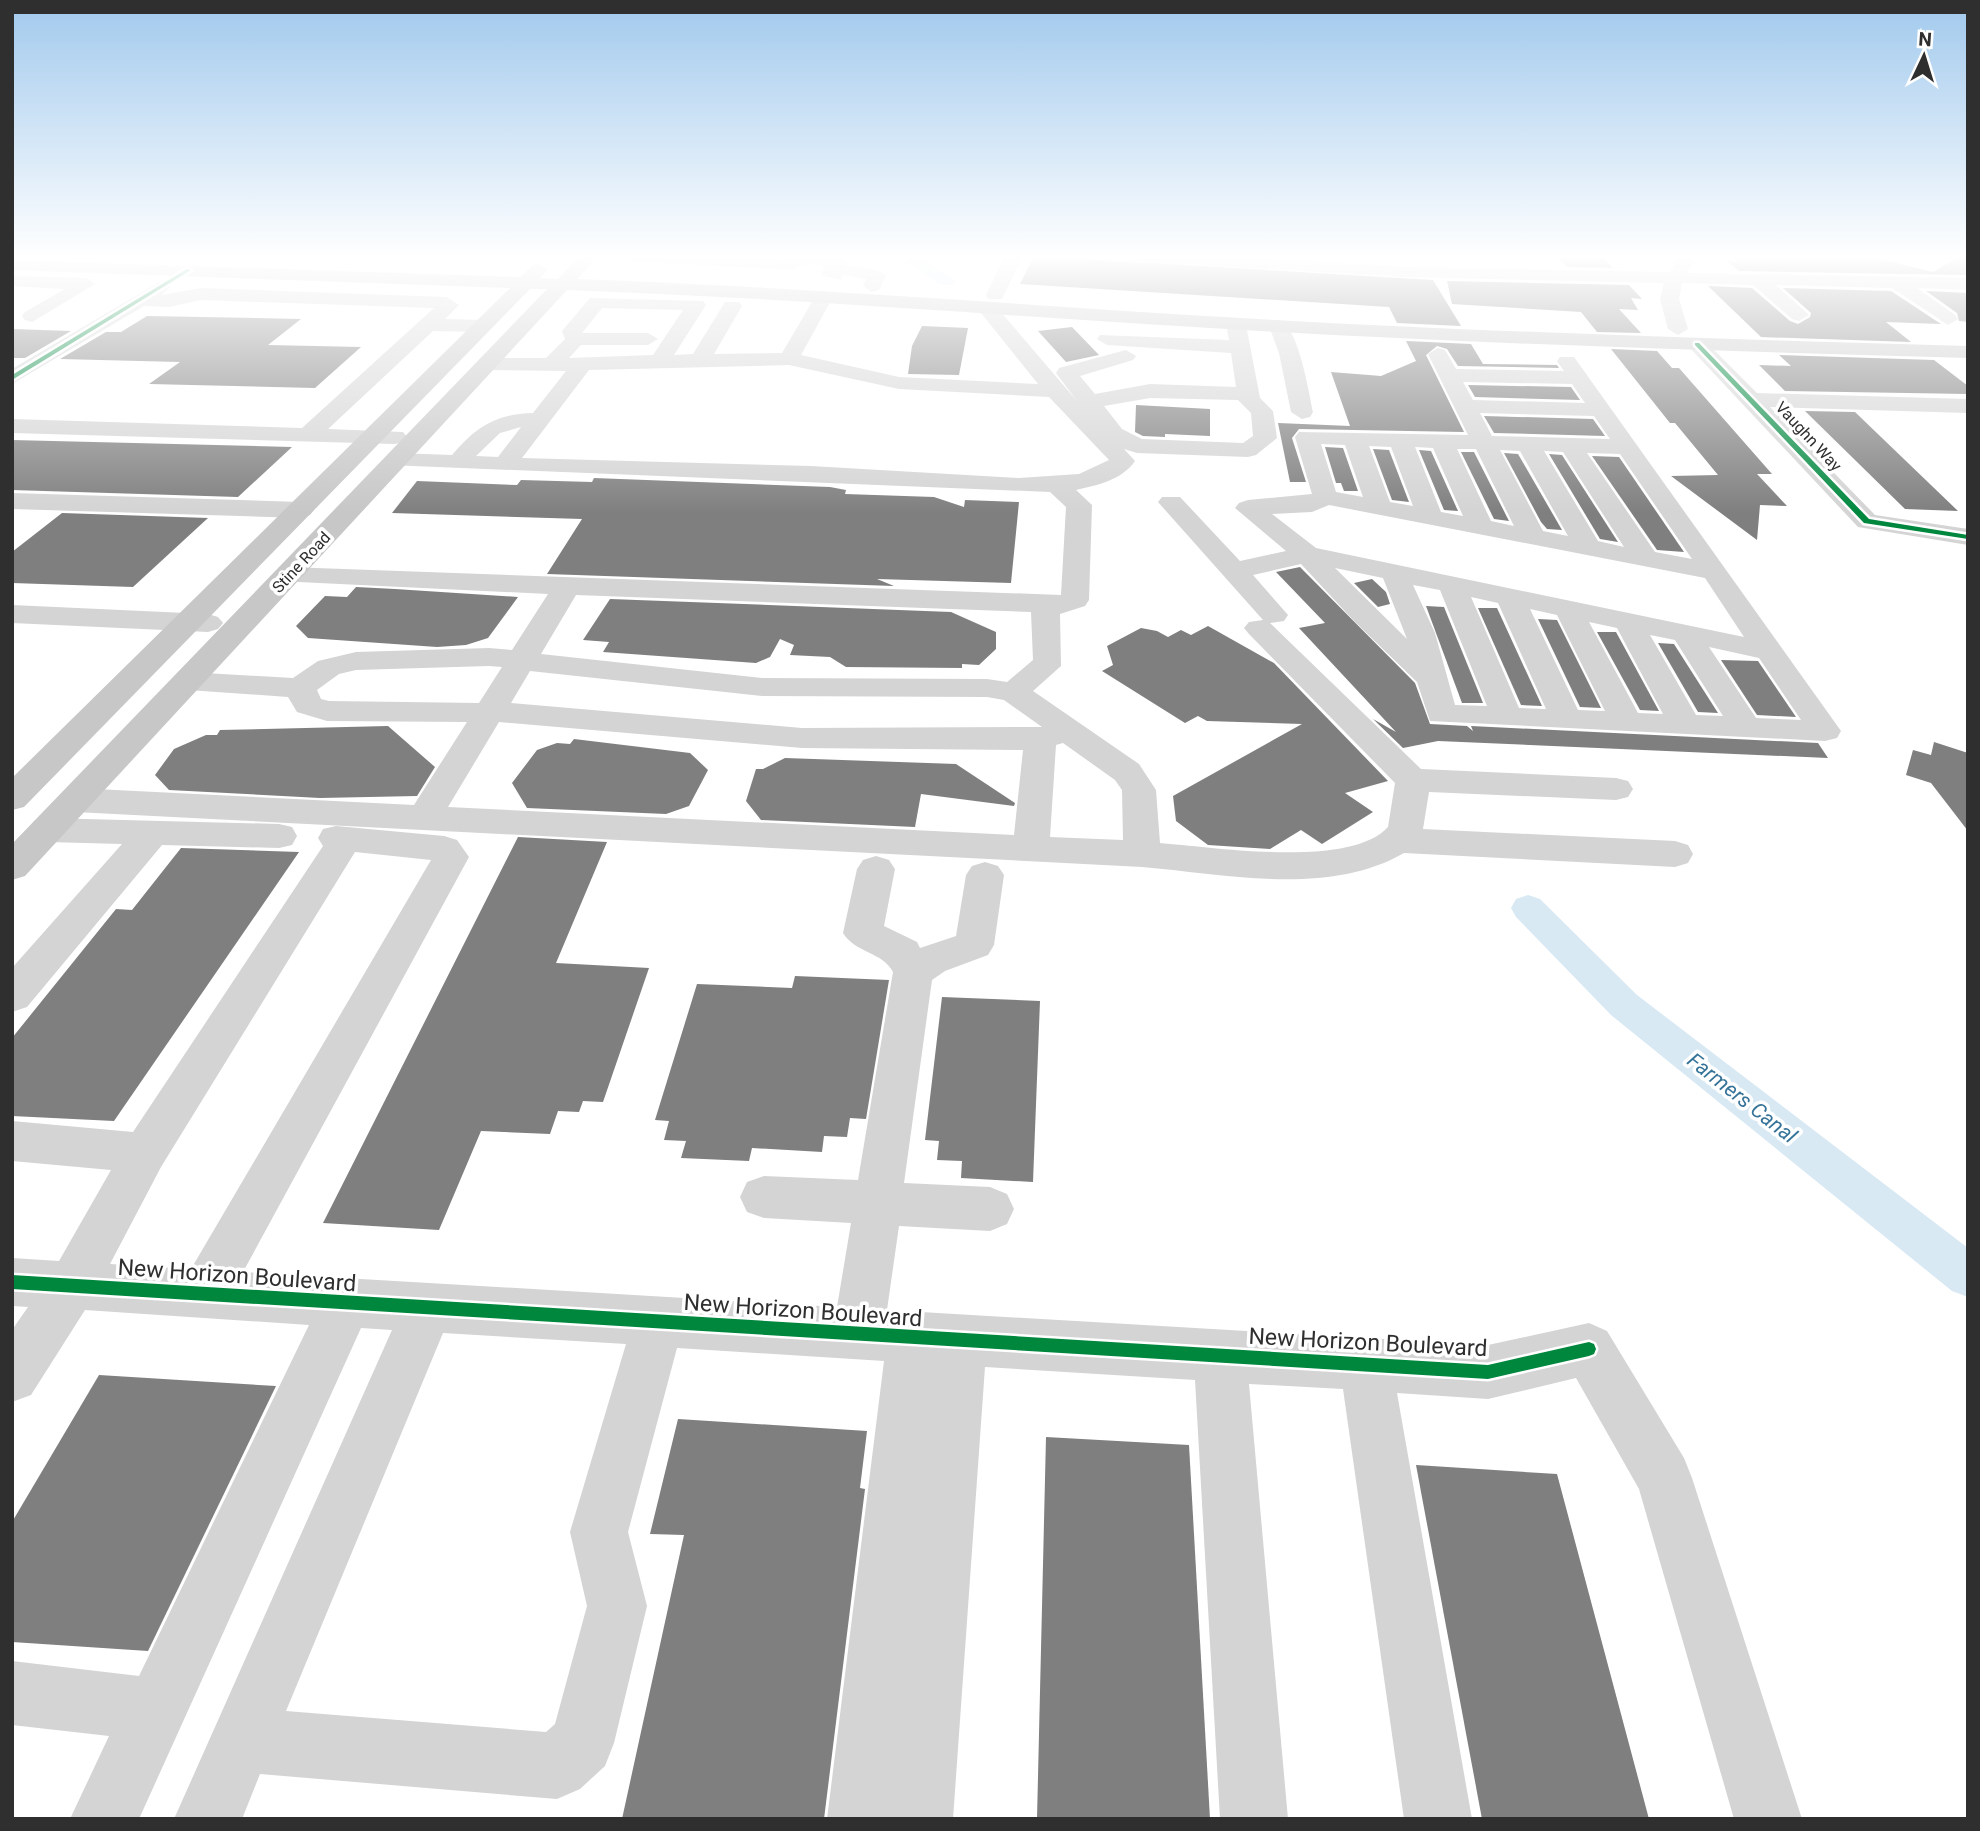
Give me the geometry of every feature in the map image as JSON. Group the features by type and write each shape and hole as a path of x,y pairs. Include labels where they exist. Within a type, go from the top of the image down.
{"main road":[{"name":"Stine Road","path":"12,867 288,575 389,444 438,375 469,341"},
{"name":"Stine Road","path":"199,622 260,550 301,510 389,444 488,364 509,341"},
{"path":"1487,341 1590,394 1697,344 1708,341"},
{"path":"1697,344 1968,352"},
{"path":"188,681 174,674 199,622"},
{"path":"12,799 131,682 199,622"},
{"path":"47,830 26,816 121,715 131,682"}],"street":[{"path":"12,378 72,341"},
{"path":"308,435 410,341"},
{"path":"551,365 574,341"},
{"path":"605,364 621,341"},
{"path":"660,360 672,341"},
{"path":"678,341 706,349 789,359 899,383 1055,391"},
{"path":"706,349 711,341"},
{"path":"789,359 799,341"},
{"path":"12,426 308,435 389,444 458,463 504,465 809,472 929,482 1056,485 1112,472 1123,461 1055,391 1020,341"},
{"path":"1110,341 1126,356 1067,373 1114,434 1137,446 1248,450 1265,438 1262,411 1249,401 1239,341"},
{"path":"1148,341 1240,347"},
{"path":"1285,341 1302,412"},
{"path":"488,364 581,366 660,360 706,349 755,342"},
{"name":"Vaughn Way","path":"1697,344 1867,521 1968,537"},
{"path":"1437,354 1533,537"},
{"path":"1394,572 1420,632 1441,714 1825,731 1590,394 1494,359"},
{"path":"504,465 581,366"},
{"path":"1089,402 1150,391 1248,394"},
{"path":"1442,441 1466,408 1590,394"},
{"path":"1466,408 1590,394"},
{"path":"1570,445 1590,394"},
{"path":"1753,400 1968,406"},
{"path":"1466,408 1528,444 1570,445"},
{"path":"458,463 489,427 508,420 539,420"},
{"path":"1325,497 1307,437 1442,441"},
{"path":"1355,439 1380,508"},
{"path":"1400,440 1430,517"},
{"path":"1442,441 1481,527"},
{"path":"1528,444 1588,548"},
{"path":"1570,445 1646,559"},
{"path":"288,575 566,588 1061,605 1075,600 1079,505 1056,485"},
{"path":"1432,679 1365,616 1307,554 1248,508 1312,504 1325,497 1714,572"},
{"path":"12,500 301,510"},
{"path":"1171,502 1234,571 1267,621 1412,780 1412,810 1398,840"},
{"path":"1234,571 1307,554 1769,651"},
{"path":"1452,584 1507,717"},
{"path":"424,818 519,660 566,588"},
{"path":"1510,597 1567,720"},
{"path":"1013,692 1045,666 1048,660 1045,605"},
{"path":"1568,609 1627,722"},
{"path":"12,614 199,622"},
{"path":"1628,621 1685,725"},
{"path":"1685,634 1746,727"},
{"path":"188,681 300,688 329,667 356,661 489,657 762,687 987,688 1013,692 1054,734 1128,772 1139,790 1142,854"},
{"path":"300,688 308,705 327,711 488,712 802,738 1054,734"},
{"path":"1031,848 1054,734"},
{"path":"1412,780 1615,789"},
{"path":"75,800 1031,848 1324,866 1372,855 1398,840 1675,854"},
{"path":"47,830 346,838 444,849 451,857 204,1294"},
{"path":"12,996 153,832"},
{"path":"12,1376 72,1286 145,1153 346,838"},
{"path":"876,869 863,933 903,953 913,972 879,1204 911,1337 919,1819"},
{"path":"913,972 931,960 974,945 985,875"},
{"path":"12,1141 145,1153"},
{"path":"764,1197 990,1209"},
{"name":"New Horizon Boulevard","path":"12,1282 1488,1372 1588,1349 1664,1478 1769,1819"},
{"path":"104,1819 346,1303"},
{"path":"208,1819 428,1308"},
{"path":"242,1740 557,1766 582,1743 617,1606 599,1532 658,1322"},
{"path":"860,1819 911,1337"},
{"path":"1220,1356 1254,1819"},
{"path":"1366,1365 1438,1819"},
{"path":"12,1693 156,1710"}],"building":[{"path":"12,341 53,341 25,358 12,358"},
{"path":"90,341 273,341 268,345 361,347 315,388 149,384 180,362 60,359"},
{"path":"914,341 965,341 959,375 908,374"},
{"path":"1047,341 1086,341 1099,355 1066,362"},
{"path":"1406,341 1471,344 1483,364 1557,365 1559,368 1458,366 1447,349 1437,346 1426,355 1464,432 1299,429 1292,438 1306,482 1290,482 1278,423 1350,426 1331,372 1381,376 1416,361"},
{"path":"1611,349 1657,351 1672,368 1679,368 1772,474 1757,474 1787,506 1760,505 1757,540 1671,476 1718,475 1675,423 1670,423"},
{"path":"1779,355 1934,360 1968,386 1968,394 1785,391 1759,365 1791,366"},
{"path":"1468,385 1571,387 1580,400 1475,397"},
{"path":"1136,405 1210,409 1210,436 1143,436 1135,432"},
{"path":"1805,411 1855,412 1958,511 1905,509"},
{"path":"1484,416 1593,419 1605,436 1494,433"},
{"path":"12,440 292,447 238,497 12,490"},
{"path":"1325,447 1343,448 1358,491 1344,491 1341,483 1336,483"},
{"path":"1373,449 1389,450 1409,502 1392,500"},
{"path":"1419,450 1431,451 1458,511 1444,510"},
{"path":"1461,452 1474,452 1509,521 1494,519"},
{"path":"1504,453 1518,454 1562,530 1547,529 1541,522"},
{"path":"1549,454 1562,455 1618,542 1600,539"},
{"path":"1592,456 1619,457 1684,552 1657,550"},
{"path":"594,478 830,487 846,490 845,494 934,497 964,507 965,500 1019,502 1011,583 877,579 894,586 547,574 582,519 392,513 417,481 517,485 521,480 592,482"},
{"path":"62,513 208,518 133,587 12,583 12,552"},
{"path":"1300,567 1415,683 1430,724 1467,726 1473,731 1471,726 1818,743 1828,758 1438,741 1403,748 1373,719 1396,732 1299,628 1325,623 1276,572"},
{"path":"1372,579 1386,592 1390,604 1378,607 1354,583"},
{"path":"356,587 518,597 488,638 466,645 437,647 308,638 296,626 325,596 347,597"},
{"path":"610,599 951,612 996,632 996,649 979,665 962,664 962,668 846,667 830,657 790,655 794,645 780,639 770,657 756,663 603,652 609,642 583,640"},
{"path":"1426,606 1444,607 1483,703 1462,703"},
{"path":"1478,608 1497,608 1542,706 1521,705"},
{"path":"1538,619 1557,620 1601,708 1580,707"},
{"path":"1208,626 1274,663 1388,781 1345,793 1373,812 1322,844 1301,830 1270,849 1208,845 1176,821 1173,796 1302,724 1207,721 1198,716 1185,723 1102,671 1113,665 1107,646 1141,628 1157,631 1168,637 1181,630 1191,635"},
{"path":"1597,632 1616,632 1659,711 1640,710"},
{"path":"1658,643 1674,644 1718,713 1698,712"},
{"path":"1721,660 1758,661 1796,717 1757,715"},
{"path":"388,726 435,767 417,796 320,798 169,790 155,775 174,749 206,735 217,735 220,730"},
{"path":"574,739 690,753 708,770 689,806 666,814 527,808 512,783 537,750 557,743 570,744"},
{"path":"1934,742 1968,753 1968,831 1931,783 1906,775 1913,750 1931,755"},
{"path":"785,758 956,764 1015,803 1014,806 921,794 915,827 761,820 746,801 756,769 763,769"},
{"path":"518,837 607,842 556,963 649,968 603,1102 583,1101 579,1112 558,1111 550,1134 481,1131 439,1230 323,1223"},
{"path":"181,848 299,852 114,1121 12,1116 12,1038 116,909 132,910"},
{"path":"795,976 889,980 866,1119 850,1118 847,1137 824,1136 822,1152 752,1148 749,1161 681,1158 686,1141 664,1140 669,1121 655,1120 697,984 792,988"},
{"path":"942,997 1040,1001 1033,1182 961,1178 962,1161 937,1160 939,1141 925,1140"},
{"path":"99,1375 276,1386 148,1651 12,1642 12,1522"},
{"path":"678,1419 867,1431 860,1488 865,1489 824,1819 622,1819 684,1535 650,1534"},
{"path":"1046,1437 1189,1445 1210,1819 1037,1819"},
{"path":"1416,1465 1557,1474 1649,1819 1482,1819"}],"waterway":[{"name":"Farmers Canal","path":"1528,908 1624,1005 1968,1276"}],"cycle path":[{"path":"12,378 72,341"},
{"path":"1697,344 1867,521 1968,537"},
{"path":"12,1282 1488,1372 1589,1349"}]}
